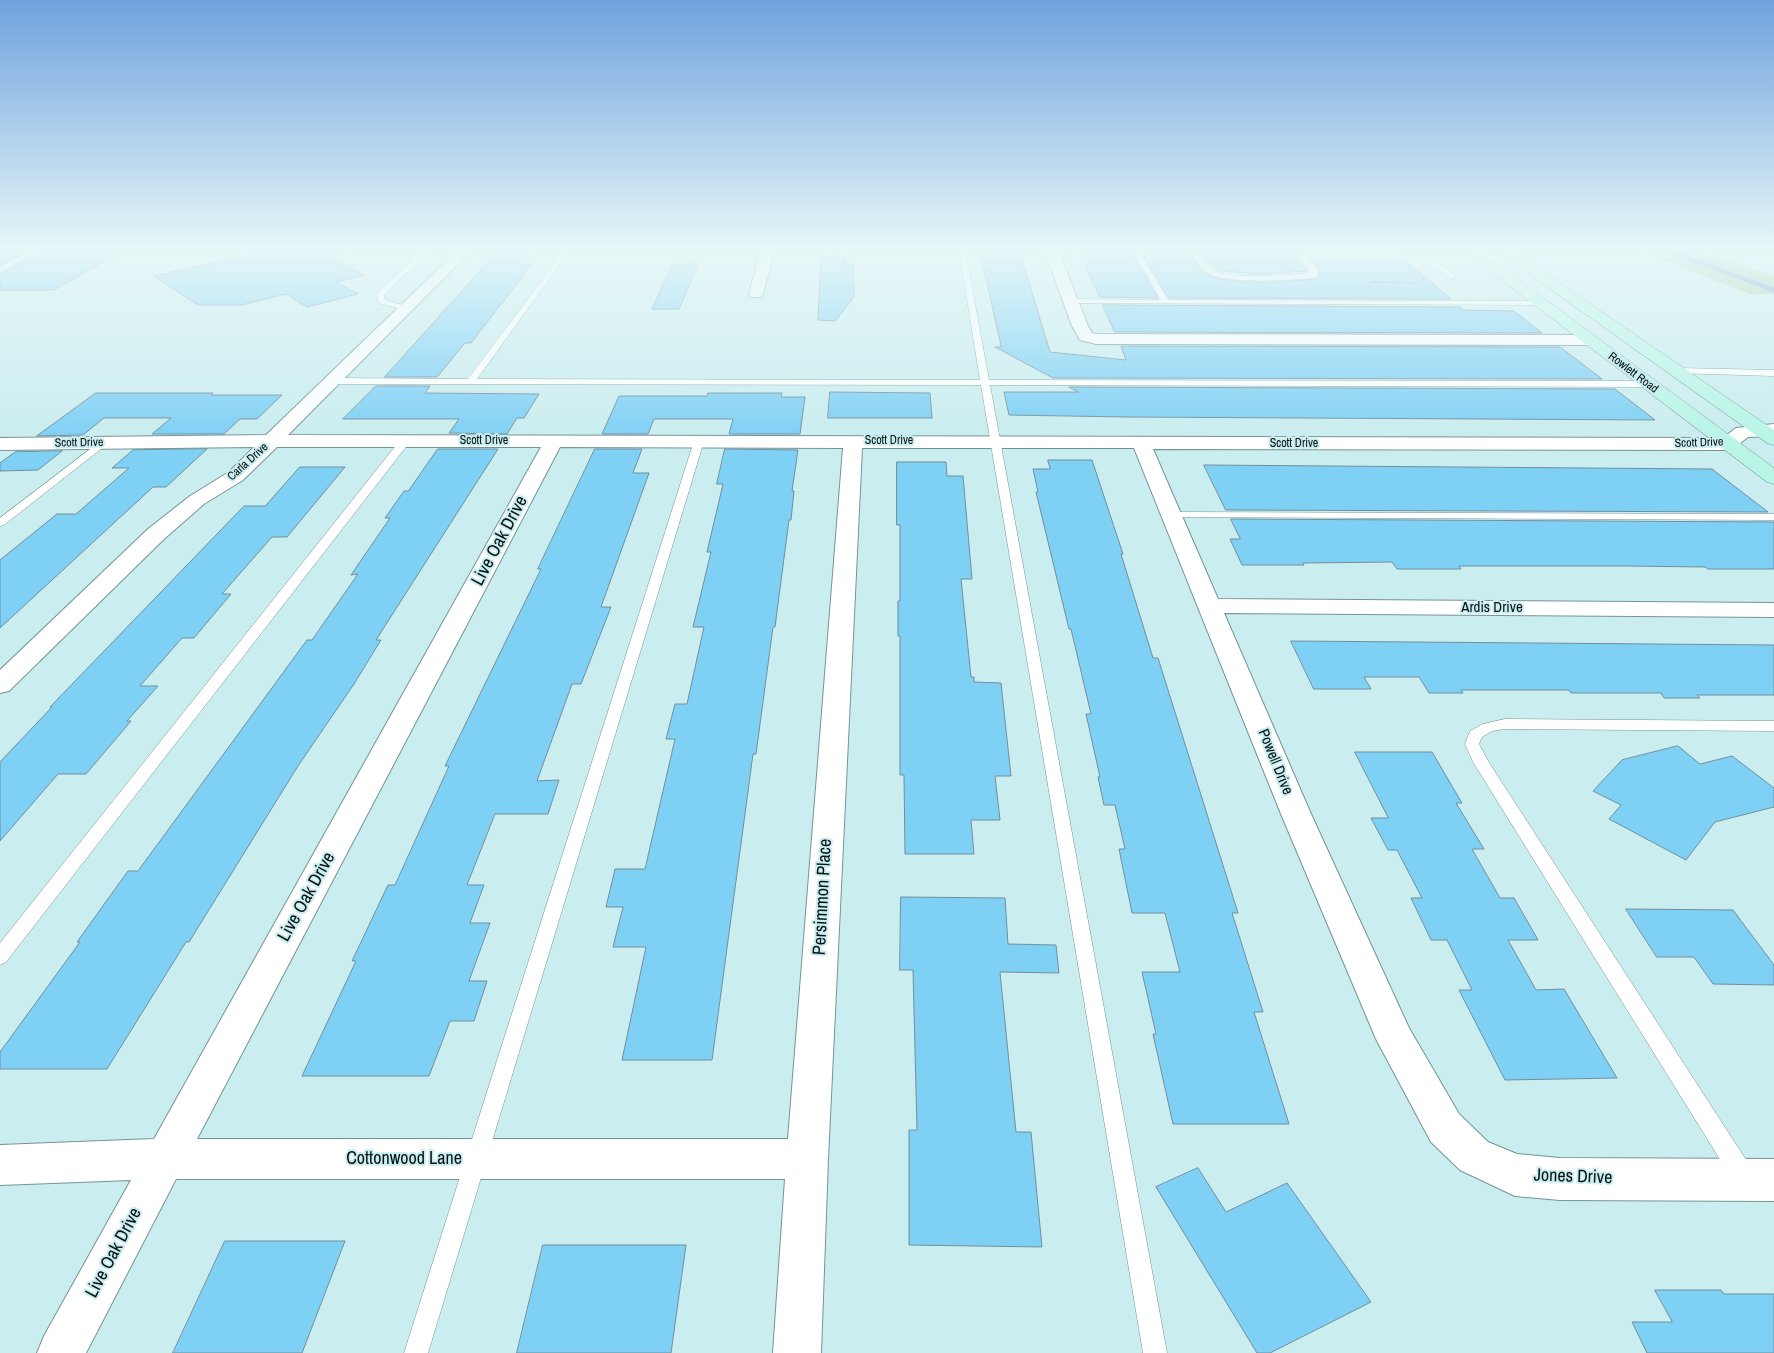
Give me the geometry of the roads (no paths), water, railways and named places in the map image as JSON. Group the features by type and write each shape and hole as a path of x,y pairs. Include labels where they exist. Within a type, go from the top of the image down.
{"main road":[{"name":"Rowlett Road","path":"1551,312 1774,478"},
{"name":"Rowlett Road","path":"1592,312 1770,433"}],"street":[{"name":"Carla Drive","path":"0,685 156,534 197,500 236,476 403,312"},
{"path":"1076,312 1086,337 1096,339 1588,340"},
{"name":"Scott Drive","path":"0,444 272,441 853,441 1727,444 1743,432 1770,433"},
{"name":"Persimmon Place","path":"797,1353 853,441"},
{"name":"Live Oak Drive","path":"61,1353 164,1159 459,619 553,442"},
{"name":"Powell Drive","path":"1141,443 1300,823 1395,1039 1417,1077"},
{"name":"Ardis Drive","path":"1210,606 1774,610"},
{"name":"Jones Drive","path":"1417,1077 1445,1128 1474,1156 1515,1175 1560,1179 1759,1179"},
{"name":"Cottonwood Lane","path":"0,1165 164,1159 808,1159"}],"lane":[{"path":"471,381 522,312"},
{"path":"973,312 1155,1353"},
{"path":"1678,371 1774,373"},
{"path":"334,381 1648,384"},
{"path":"0,957 404,441"},
{"path":"416,1353 698,441"},
{"path":"0,523 102,443"},
{"path":"1172,515 1774,517"},
{"path":"1759,1179 1481,762 1472,744 1475,734 1488,727 1505,724 1774,726"}]}
